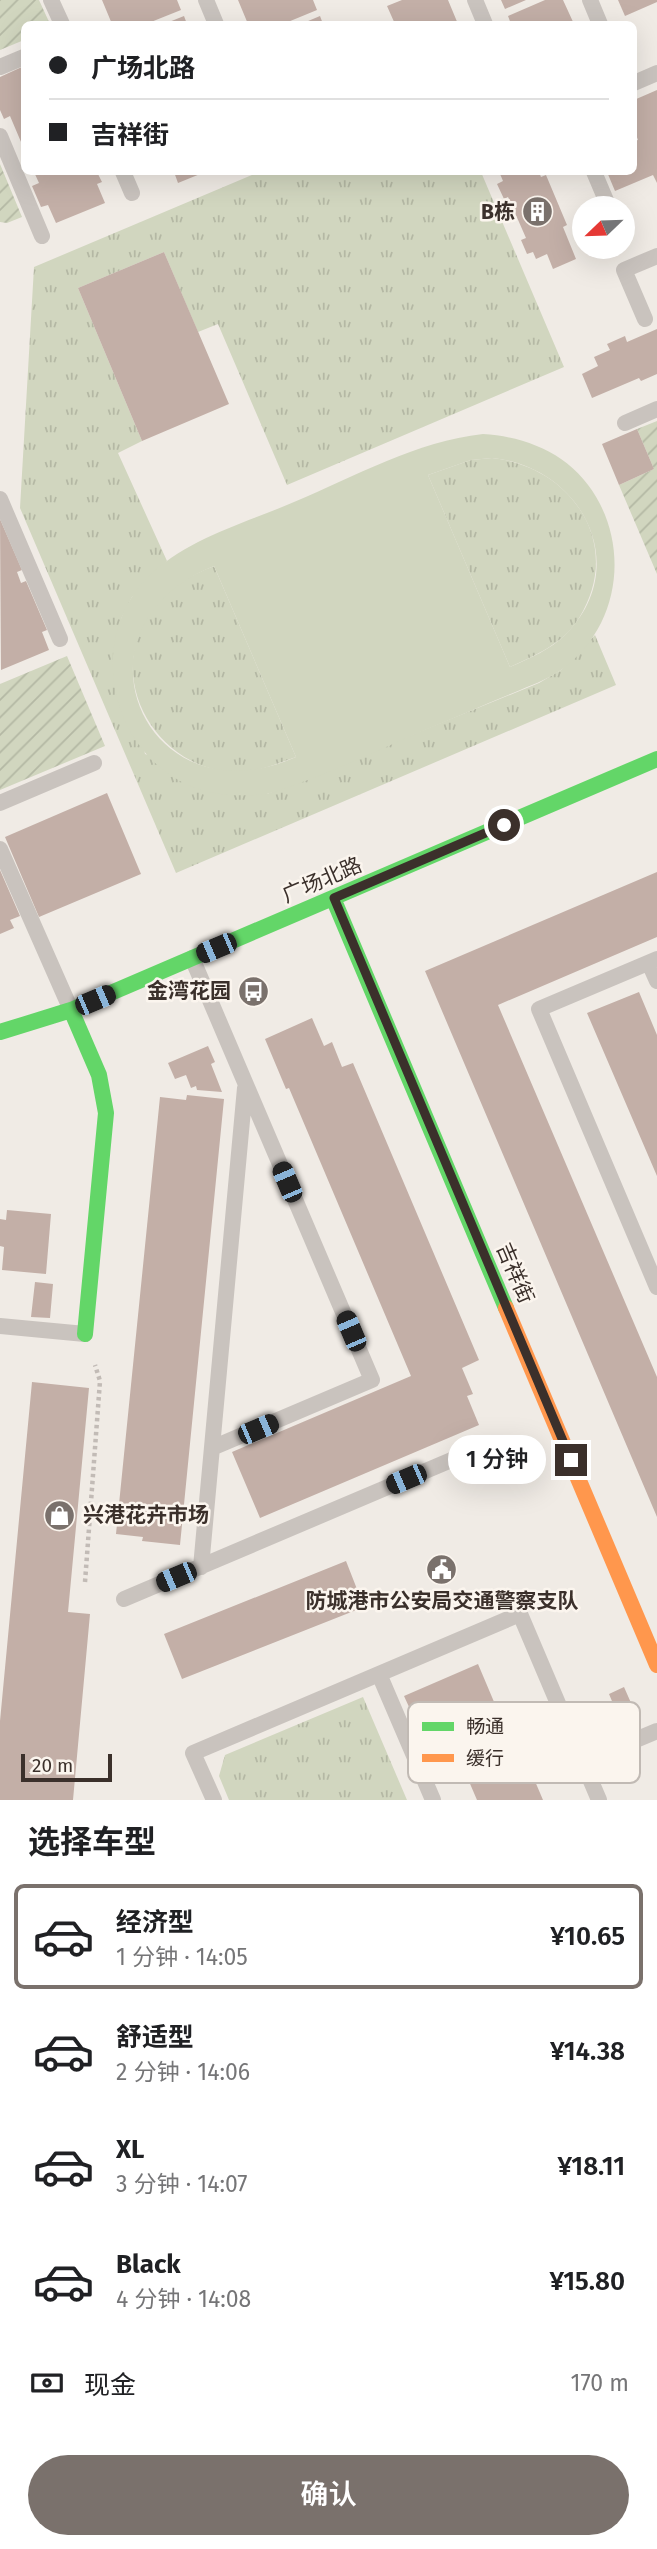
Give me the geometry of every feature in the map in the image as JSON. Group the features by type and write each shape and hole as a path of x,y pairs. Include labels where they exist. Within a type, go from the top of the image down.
{"street":[{"name":"广场北路","path":"0,1032 71,1010 655,766"},
{"name":"吉祥街","path":"334,898 657,1665"},
{"path":"71,1010 99,1075 107,1113 85,1334"}],"lane":[{"path":"51,0 60,21"},
{"path":"206,0 215,21"},
{"path":"475,0 484,21"},
{"path":"590,0 599,21"},
{"path":"0,67 21,58"},
{"path":"637,82 657,73"},
{"path":"0,136 42,236"},
{"path":"124,175 132,193"},
{"path":"595,175 604,196"},
{"path":"645,319 624,270 657,256"},
{"path":"625,423 657,409"},
{"path":"0,499 60,639"},
{"path":"0,803 94,763"},
{"path":"0,849 71,1010"},
{"path":"192,958 372,1380 212,1448"},
{"path":"657,981 653,961 539,1010 657,1287"},
{"path":"201,1567 245,1083"},
{"path":"0,1326 85,1334"},
{"path":"124,1599 482,1447"},
{"path":"214,1800 193,1753 520,1614 557,1702"},
{"path":"379,1674 408,1742"},
{"path":"640,1738 657,1731"},
{"path":"426,1783 433,1800"},
{"path":"592,1783 599,1800"}],"path":[{"path":"85,1334 100,1381 85,1582"}],"green space":[{"path":"0,0 39,0 49,21 21,21 21,41 0,50"},
{"path":"0,164 22,217 7,223 0,222"},
{"path":"252,175 482,175 564,367 287,485 218,324 198,332 164,252 78,288 142,441 118,453 167,561 132,597 121,619 145,754 267,794 539,683 561,670 595,635 616,685 176,873 20,508 34,267"},
{"path":"657,421 657,574 619,485 654,469 637,429"},
{"path":"483,434 535,445 566,462 579,474 600,504 614,549 611,594 594,636 579,654 561,670 538,683 327,773 267,794 233,795 201,790 180,781 155,763 136,741 122,714 114,686 113,657 118,628 129,601 148,577 180,552 217,533 386,461 458,438","holes":["492,458 524,465 551,480 573,500 588,524 596,551 595,579 586,607 566,634 540,653 510,667 428,475 471,460","214,566 296,757 243,771 198,764 163,742 141,710 133,671 141,631 167,594"]},
{"path":"492,458 520,464 545,476 566,493 582,513 593,537 596,563 592,590 573,627 548,648 510,667 428,475 471,460"},
{"path":"214,566 296,757 258,770 234,772 206,767 182,755 161,738 146,716 136,691 133,665 137,638 150,612 163,596 179,584"},
{"path":"67,656 105,746 0,790 0,684"},
{"path":"363,1697 407,1800 229,1800 219,1776 225,1755"}],"building":[{"path":"102,0 177,0 181,10 154,21 111,21"},
{"path":"238,0 313,0 317,10 290,21 247,21"},
{"path":"402,0 448,0 457,21 394,21 387,6"},
{"path":"501,0 526,0 505,9"},
{"path":"545,0 563,0 573,21 510,21 508,16"},
{"path":"618,0 657,0 657,2 625,16"},
{"path":"184,16 186,21 172,21"},
{"path":"320,16 322,21 308,21"},
{"path":"21,67 21,142 10,116 4,119 0,110 0,77"},
{"path":"657,90 657,183 653,175 615,191 608,175 637,175 637,99"},
{"path":"35,175 98,175 102,182 97,184 105,203 56,223 48,205 41,207 32,186 39,183"},
{"path":"175,175 198,175 178,183"},
{"name":"B栋","path":"500,175 546,175 567,225 563,227 572,249 572,259 576,259 553,269 547,254 536,259 533,252 527,254 521,240 526,238 508,197 504,199 497,184 503,181"},
{"path":"164,252 229,404 142,441 78,288"},
{"path":"657,329 657,374 641,381 639,378 592,398 582,374 598,366 594,357 610,350 607,344 625,336 627,342"},
{"path":"637,429 654,469 619,485 602,444"},
{"path":"0,519 22,570 17,572 21,583 26,581 47,630 42,632 49,650 1,670"},
{"path":"107,793 141,874 39,917 5,837"},
{"path":"0,870 20,916 10,920 14,928 0,934"},
{"path":"657,872 657,937 498,1005 657,1377 657,1517 425,971"},
{"path":"639,992 657,1035 657,1176 587,1013"},
{"path":"312,1018 324,1046 332,1042 342,1067 353,1063 479,1360 462,1368 473,1394 467,1396 479,1425 260,1518 232,1452 411,1376 289,1088 286,1089 265,1039"},
{"path":"208,1046 215,1062 211,1064 222,1092 197,1090 196,1086 191,1088 186,1075 175,1079 168,1063"},
{"path":"187,1095 224,1099 180,1545 142,1541 143,1537 116,1534 160,1097 186,1100"},
{"path":"7,1210 51,1214 46,1274 2,1270 4,1247 0,1246 0,1219 6,1220"},
{"path":"35,1282 53,1284 50,1318 31,1317"},
{"name":"兴港花卉市场","path":"32,1382 89,1388 68,1612 90,1614 73,1800 0,1800 0,1721"},
{"path":"346,1561 364,1607 182,1679 164,1634"},
{"path":"478,1664 494,1702 408,1702 408,1705 404,1696"},
{"path":"624,1687 631,1702 612,1702 609,1694"},
{"path":"470,1783 536,1783 543,1800 477,1800"}],"traffic: fast":[{"path":"0,1032 71,1010 657,759"},
{"path":"333,898 506,1308"},
{"path":"71,1010 99,1075 106,1113 85,1334"}],"traffic: slow":[{"path":"506,1308 657,1665"}],"place":[{"name":"B栋","path":"538,212"},
{"name":"金湾花园","path":"254,991"},
{"name":"兴港花卉市场","path":"60,1515"},
{"name":"防城港市公安局交通警察支队","path":"442,1569"}],"route":[{"path":"504,825 334,898 571,1460"}]}
